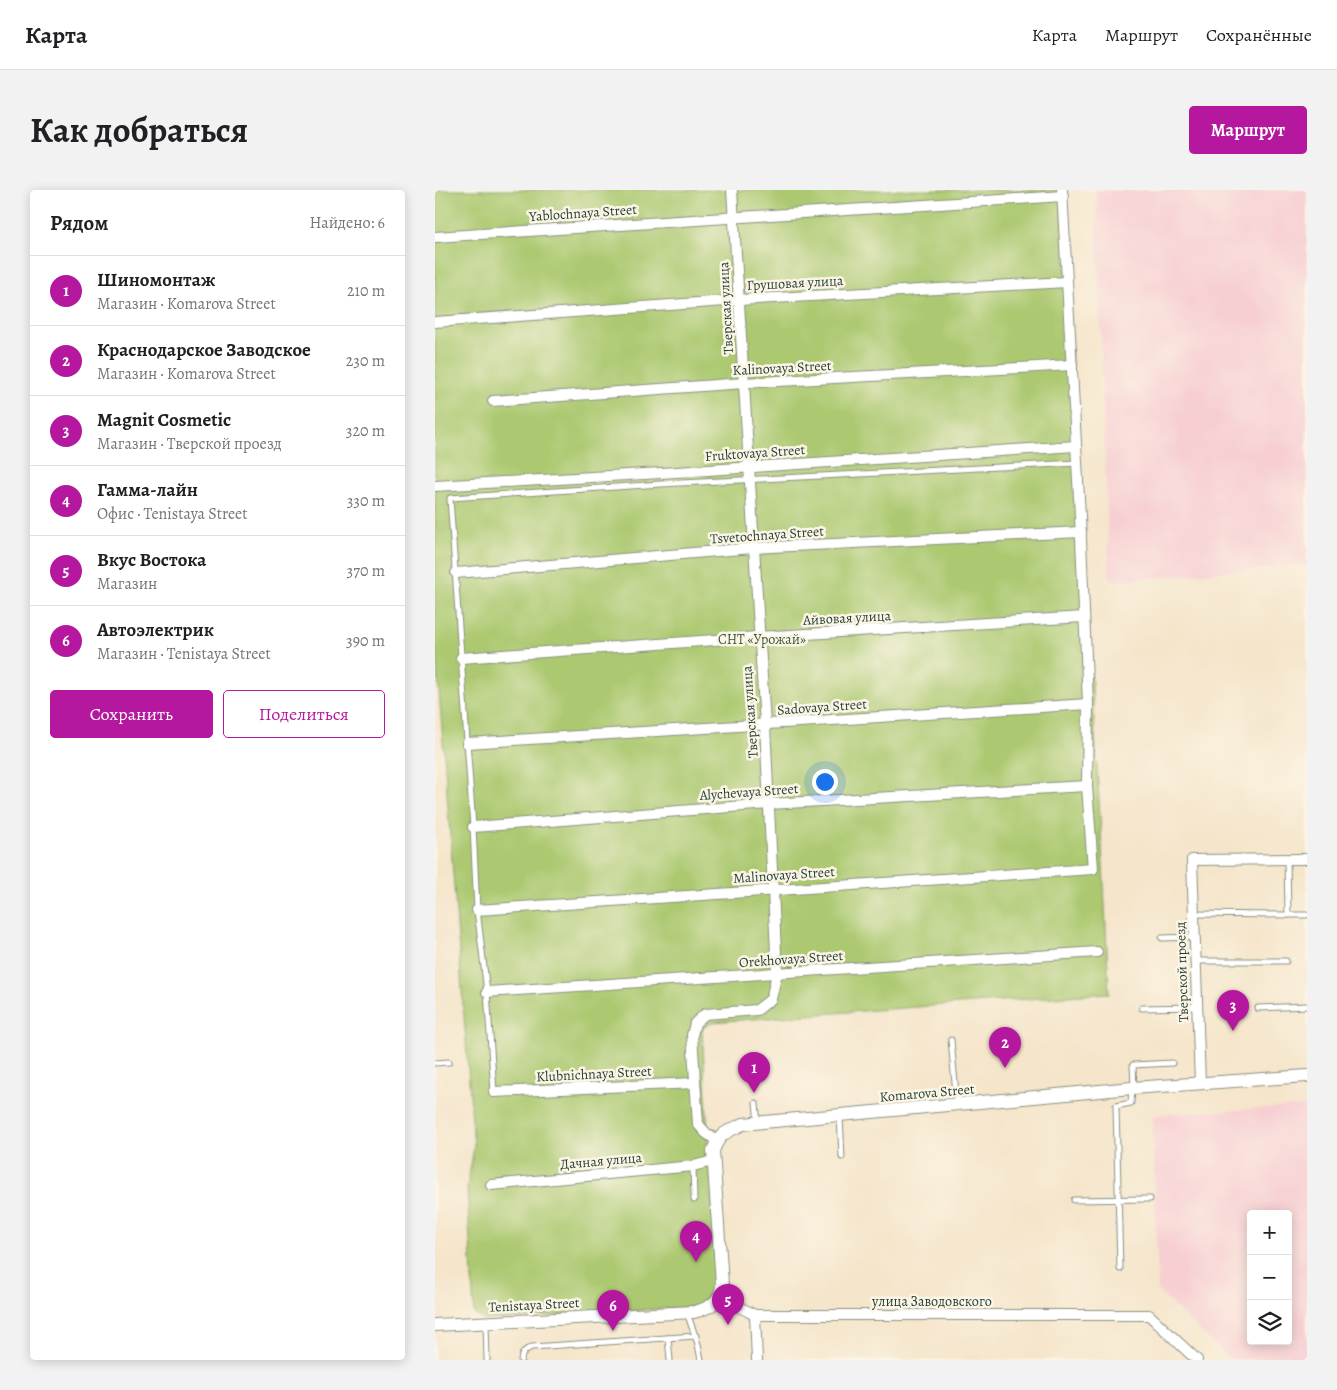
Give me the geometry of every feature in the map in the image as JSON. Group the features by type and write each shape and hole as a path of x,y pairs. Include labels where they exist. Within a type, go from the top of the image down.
{"street":[{"name":"Тверская улица","path":"721,1136 706,1133 698,1124 692,1035 695,1023 705,1014 757,1010 771,999 777,973 765,725 758,637 732,190"},
{"name":"Yablochnaya Street","path":"435,237 1063,193"},
{"path":"1063,193 1088,704 1087,786"},
{"name":"Грушовая улица","path":"435,322 739,300 1067,282"},
{"name":"Kalinovaya Street","path":"493,401 744,383 1072,365"},
{"name":"Fruktovaya Street","path":"435,486 1076,446"},
{"name":"Tsvetochnaya Street","path":"456,573 753,548 1081,532"},
{"name":"Айвовая улица","path":"461,658 1084,617"},
{"name":"Sadovaya Street","path":"467,743 1088,704"},
{"name":"Alychevaya Street","path":"473,827 769,804 1087,786"},
{"name":"Malinovaya Street","path":"477,910 1093,869 1087,786"},
{"path":"1287,859 1307,859"},
{"name":"Тверской проезд","path":"1200,1083 1194,961 1192,860 1287,859"},
{"name":"Orekhovaya Street","path":"487,992 1097,952"},
{"path":"1200,1083 1307,1076"},
{"name":"Klubnichnaya Street","path":"494,1092 695,1083"},
{"name":"Komarova Street","path":"721,1136 743,1124 1200,1083"},
{"path":"719,1297 721,1284 713,1151 721,1136"},
{"name":"Дачная улица","path":"491,1184 693,1166 713,1161"},
{"name":"Tenistaya Street","path":"435,1325 687,1312 706,1309 719,1297"},
{"name":"улица Заводовского","path":"719,1297 755,1315 1149,1315 1197,1360"},
{"path":"755,1315 757,1360"}],"lane":[{"path":"494,1092 487,992 477,910 450,498 1077,463"},
{"path":"1287,859 1288,915"},
{"path":"1193,914 1307,915"},
{"path":"1162,938 1194,937"},
{"path":"1194,961 1286,961"},
{"path":"1258,1008 1307,1006"},
{"path":"1142,1008 1196,1007"},
{"path":"951,1040 957,1105"},
{"path":"435,1063 449,1062"},
{"path":"1120,1269 1116,1106 1131,1103 1133,1065 1171,1063"},
{"path":"755,1103 758,1123"},
{"path":"840,1116 842,1157"},
{"path":"693,1166 694,1200"},
{"path":"1073,1200 1119,1201 1150,1199"},
{"path":"687,1312 696,1336 701,1360"},
{"path":"486,1323 487,1360"},
{"path":"521,1360 525,1350 532,1347 696,1336"},
{"path":"668,1338 669,1360"}],"shaded area":[{"path":"1096,190 1307,190 1307,565 1112,581 1109,578"},
{"path":"1307,1106 1307,1360 1231,1360 1158,1291 1152,1115"}],"green space":[{"name":"СНТ «Урожай»","path":"435,190 1061,190 1103,864 1109,993 712,1022 702,1029 717,1290 705,1306 484,1320 474,1314 467,1187 474,1147 435,638"}],"place":[{"name":"Magnit Cosmetic","path":"1233,1031"},
{"name":"Краснодарское Заводское","path":"1005,1068"},
{"name":"Шиномонтаж","path":"754,1093"},
{"name":"Гамма-лайн","path":"696,1262"},
{"name":"Вкус Востока","path":"728,1325"},
{"name":"Автоэлектрик","path":"613,1331"}]}
